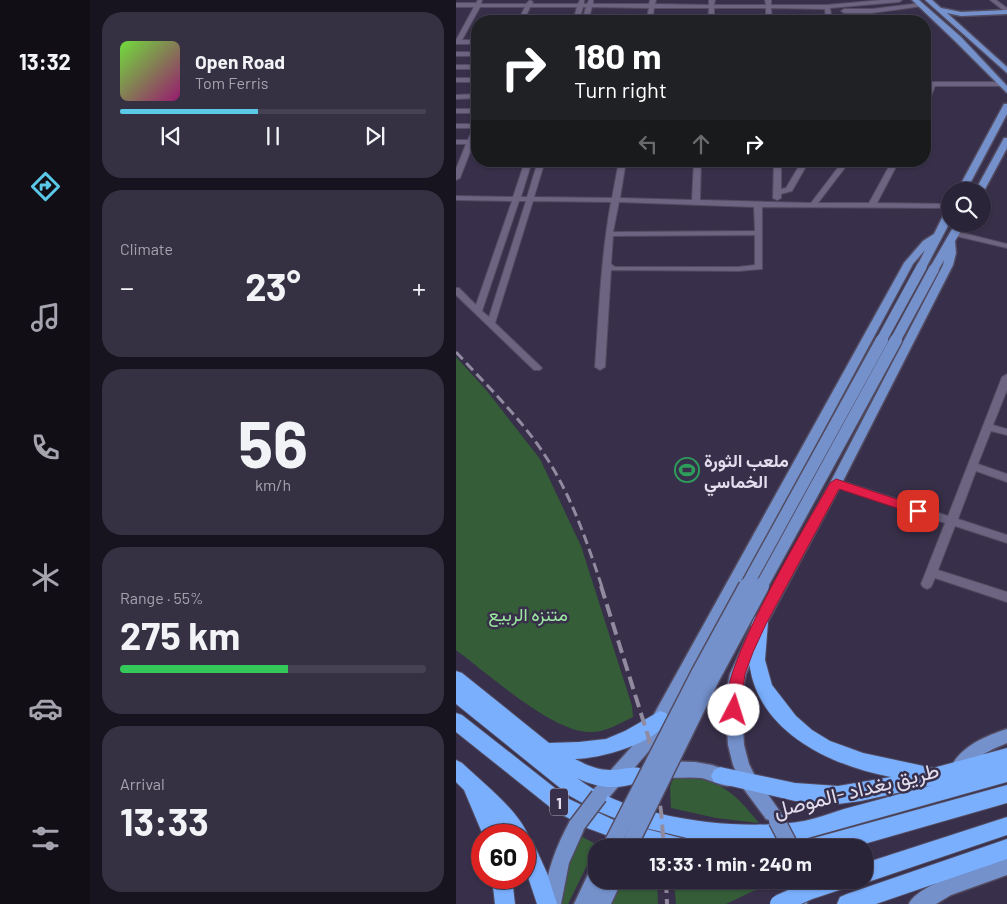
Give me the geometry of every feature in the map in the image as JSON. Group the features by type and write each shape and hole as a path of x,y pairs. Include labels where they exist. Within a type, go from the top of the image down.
{"highway":[{"path":"760,622 756,661 760,677 768,696 793,726 824,748 843,756 886,768 937,775"},
{"path":"456,678 544,751 591,776 614,779 636,775"},
{"name":"طريق بغداد -الموصل","path":"456,694 577,790 598,803 652,820 711,831 774,834 804,830 1007,773"},
{"path":"544,751 574,752 605,749 636,736 660,719"},
{"name":"1","path":"456,722 562,805 594,821 644,839"},
{"path":"720,776 795,792 838,795 861,792 957,771 1007,756"},
{"path":"461,773 487,824"},
{"path":"461,773 509,824"},
{"path":"846,839 1007,794"},
{"path":"873,870 1007,826"},
{"path":"847,904 1007,849"},
{"path":"536,871 547,904"},
{"path":"867,904 891,888"},
{"path":"503,889 505,904"},
{"path":"779,904 814,889"}],"main road":[{"path":"928,0 1007,71"},
{"path":"918,3 958,40 1004,88"},
{"path":"938,8 961,14 1007,12"},
{"path":"960,27 959,24 966,20 1007,17"},
{"path":"958,40 972,38"},
{"path":"967,182 1007,106"},
{"path":"984,182 1007,140"},
{"path":"979,160 995,164"},
{"path":"632,839 712,677 928,268 941,229"},
{"path":"615,839 700,672 928,268 956,232"},
{"path":"547,904 560,859 578,824 599,796 649,739 910,263 926,243 937,236"},
{"path":"786,839 775,817 749,782 741,765 736,745 733,696 738,674 760,622 836,483 948,265 953,237"},
{"path":"957,771 974,750 990,741 1007,736"},
{"path":"599,796 616,784 636,775 674,768 705,771 720,776 749,791 775,817"},
{"path":"918,904 946,888 1007,866"},
{"path":"552,904 554,884"},
{"path":"583,904 590,889"},
{"path":"601,904 608,889"},
{"path":"799,889 799,904"}],"street":[{"path":"456,5 479,3 768,3 829,7 852,2 899,0"},
{"path":"993,0 1007,12"},
{"path":"852,2 863,14"},
{"path":"472,15 479,3"},
{"path":"524,15 529,3"},
{"path":"578,15 582,3"},
{"path":"829,7 863,14 918,3"},
{"path":"829,7 829,15"},
{"path":"471,17 457,42 471,42"},
{"path":"456,54 471,54"},
{"path":"456,67 471,67"},
{"path":"456,80 471,80"},
{"path":"931,83 1004,88"},
{"path":"456,96 471,96"},
{"path":"456,111 471,111"},
{"path":"456,126 471,126"},
{"path":"456,142 470,142"},
{"path":"456,177 460,159 470,142"},
{"path":"478,311 527,167"},
{"path":"491,323 540,167"},
{"path":"600,367 609,234 622,167"},
{"path":"696,202 698,167"},
{"path":"778,167 778,205"},
{"path":"777,194 789,190 802,167"},
{"path":"813,205 842,167"},
{"path":"872,205 893,167"},
{"path":"456,198 531,198 778,205 941,206"},
{"path":"606,265 614,269 759,268 758,204"},
{"path":"609,234 759,233"},
{"path":"953,237 1007,246"},
{"path":"456,290 536,368"},
{"path":"927,584 1007,377"},
{"path":"987,427 1007,432"},
{"path":"972,466 1007,478"},
{"path":"836,483 1007,539"},
{"path":"932,572 1007,597"}],"green space":[{"name":"متنزه الربيع","path":"456,357 487,391 540,459 581,546 632,706 633,717 612,727 602,731 590,732 575,730 558,723 520,700 456,650"},
{"path":"675,774 714,783 723,788 732,794 759,823 716,818 671,808 670,787"},
{"path":"581,836 588,840 588,863 568,904 557,904 561,878"},
{"path":"619,889 657,889 658,904 612,904"},
{"path":"675,889 760,889 726,904 676,904"}],"railway":[{"path":"456,352 515,416 546,457 571,504 585,537 602,587"},
{"path":"601,586 649,739 661,811 663,839"},
{"path":"666,889 667,904"}],"place":[{"name":"ملعب الثورة الخماسي","path":"687,470"}],"route":[{"path":"734,710 733,696 746,652 760,622 836,483 918,511"}]}
